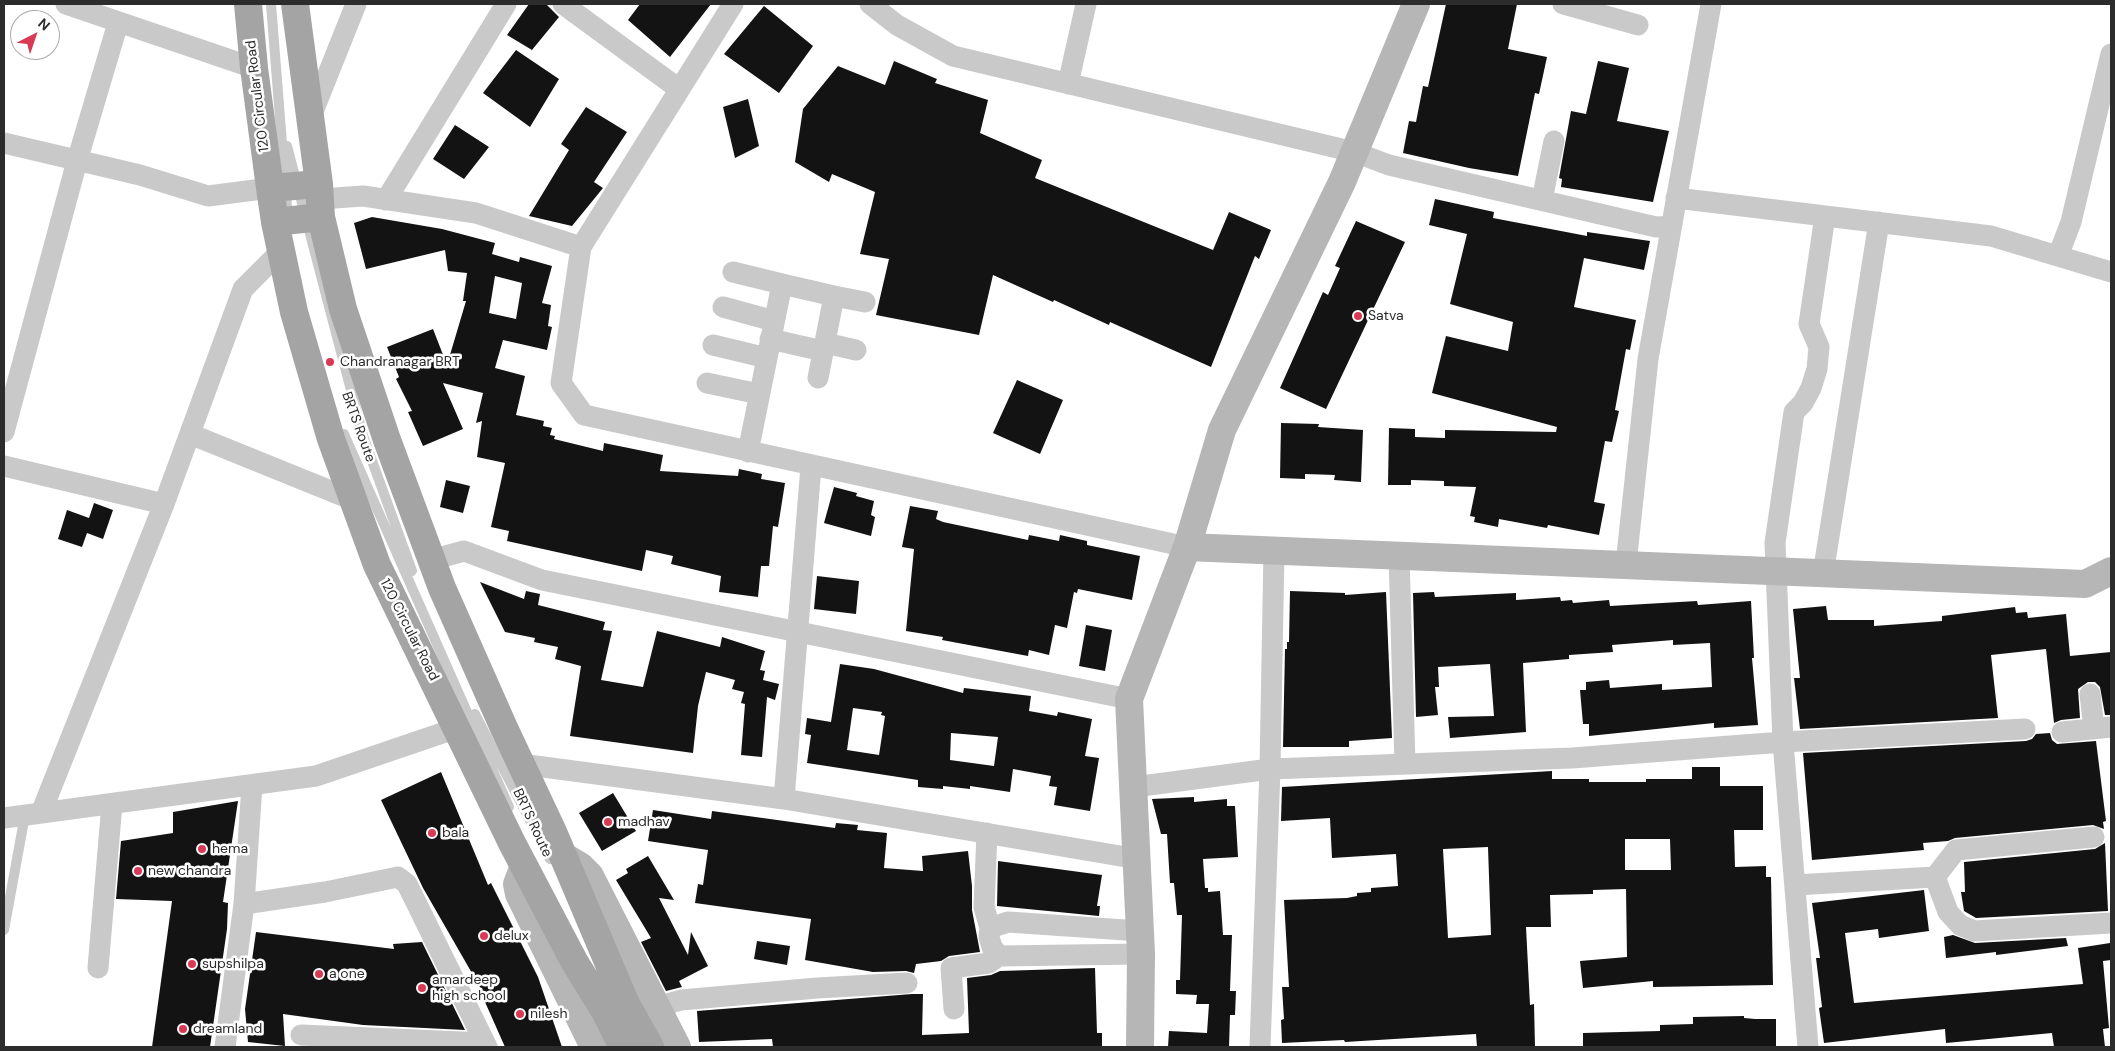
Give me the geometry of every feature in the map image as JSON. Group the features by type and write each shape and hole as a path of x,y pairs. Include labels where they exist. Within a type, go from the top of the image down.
{"main road":[{"name":"120 Circular Road","path":"248,4 254,68 296,210 343,309 387,440 431,560 521,764 615,1007"},
{"name":"120 Circular Road","path":"295,4 310,122 296,210 294,312 331,440 377,565 524,866 574,961 615,1007"},
{"path":"615,1007 623,1047"},
{"path":"615,1007 650,1047"}],"street":[{"path":"66,4 254,68"},
{"path":"310,122 356,4"},
{"path":"386,200 506,4"},
{"path":"563,4 678,89"},
{"path":"733,4 581,246 561,383 584,415 1187,547 2085,584 2111,572"},
{"path":"870,4 898,25 953,56 1354,152 1389,165 1656,226 1671,226"},
{"path":"1068,84 1086,4"},
{"path":"1140,1047 1141,942 1129,700 1187,547 1222,430 1354,152 1416,4"},
{"path":"1563,4 1638,25"},
{"path":"1626,564 1648,359 1711,4"},
{"path":"4,432 77,161 118,23"},
{"path":"2058,256 2105,107 2111,54"},
{"path":"1542,200 1554,141"},
{"path":"4,143 140,175 208,196 296,210 363,196 476,213 581,246"},
{"path":"1676,198 1991,236 2111,272"},
{"path":"33,814 164,504 243,289 296,210"},
{"path":"1808,1047 1783,742 1775,543 1794,412 1803,403 1811,388 1817,369 1819,347 1809,324 1825,216"},
{"path":"1823,574 1879,222"},
{"path":"733,272 865,302"},
{"path":"748,452 782,284"},
{"path":"818,378 834,296"},
{"path":"723,307 770,339"},
{"path":"714,345 770,339 856,350"},
{"path":"707,383 759,394"},
{"path":"190,434 353,500"},
{"path":"4,466 164,504"},
{"path":"784,799 796,632 811,466"},
{"path":"1260,1047 1270,769 1274,550"},
{"path":"431,560 464,551 542,580 1129,700"},
{"path":"1399,556 1405,764"},
{"path":"2062,732 2103,728 2090,694"},
{"path":"4,818 316,776 457,728"},
{"path":"1134,786 1270,769 1572,758 1783,742 2025,729"},
{"path":"521,764 784,799 1138,859"},
{"path":"225,1047 244,904 252,784"},
{"path":"98,968 112,804"},
{"path":"987,833 984,907 990,928 992,947 999,956"},
{"path":"1795,885 1935,877 1956,850 2094,837"},
{"path":"560,864 580,866 590,876 677,1047"},
{"path":"524,866 517,884 519,894 594,1047"},
{"path":"244,904 398,877 407,884 486,1045 301,1034"},
{"path":"1935,877 1948,912 1960,925 1974,931 2110,923"},
{"path":"990,928 1008,922 1087,927 1141,942"},
{"path":"1085,955 1087,927"},
{"path":"954,1010 951,968 989,964 999,956 1085,955 1141,942"},
{"path":"658,1007 681,1000 818,988 907,984"}],"lane":[{"name":"BRTS Route","path":"271,4 281,120 296,210 363,436 438,643 560,864"},
{"name":"BRTS Route","path":"340,421 345,440 438,643 515,821"},
{"path":"4,930 33,814"},
{"path":"565,888 615,1007"},
{"path":"560,910 615,1007"}],"building":[{"path":"529,4 546,4 559,17 532,50 507,35"},
{"path":"640,4 711,4 670,57 628,20"},
{"path":"1446,4 1517,4 1508,49 1547,57 1539,94 1535,93 1518,176 1469,168 1403,153 1409,121 1416,122 1423,86 1428,87"},
{"path":"764,6 813,46 779,93 724,54"},
{"path":"516,50 559,79 530,127 483,93"},
{"path":"894,61 937,79 935,83 988,100 980,133 1042,160 1035,178 1213,250 1229,212 1271,230 1259,259 1255,256 1211,367 1110,322 1109,325 993,275 979,335 876,315 889,259 860,254 875,192 832,174 829,182 795,162 803,109 838,66 885,85"},
{"path":"1598,61 1629,68 1617,121 1669,131 1653,202 1561,187 1562,179 1559,178 1571,111 1586,114"},
{"path":"748,99 759,146 735,158 723,107"},
{"path":"586,107 627,132 594,182 603,188 572,226 529,216 569,150 561,144"},
{"path":"455,125 489,147 464,179 433,159"},
{"path":"1435,199 1494,212 1493,218 1587,236 1587,232 1650,241 1644,270 1584,258 1574,307 1636,320 1630,350 1626,349 1615,410 1619,411 1612,442 1605,441 1594,502 1605,504 1599,535 1548,525 1547,528 1499,519 1498,527 1474,522 1475,517 1470,516 1476,487 1444,486 1444,481 1411,480 1411,485 1388,485 1389,428 1415,429 1415,437 1445,438 1445,430 1556,432 1557,427 1432,393 1446,336 1508,351 1513,322 1450,304 1467,234 1429,225"},
{"path":"372,217 442,229 495,243 492,254 519,262 520,257 552,266 542,303 551,305 548,326 552,327 547,350 503,340 495,368 525,376 516,415 544,421 543,426 552,428 550,435 555,436 554,439 603,451 604,443 663,455 660,471 738,476 739,469 762,474 761,479 785,483 778,527 773,526 769,566 761,566 758,597 719,592 721,576 671,564 673,556 646,550 642,571 507,541 509,531 491,527 505,463 477,457 482,421 476,423 483,393 443,383 463,429 423,446 408,412 412,411 396,379 399,377 387,347 433,329 447,365 466,301 463,301 467,273 448,271 445,250 366,269 354,223","holes":["495,276 522,283 516,319 489,313"]},
{"name":"Satva","path":"1356,221 1405,242 1326,409 1280,388 1323,292 1328,295 1340,268 1335,266"},
{"path":"1017,380 1063,400 1040,454 993,433"},
{"path":"1281,423 1319,424 1318,427 1363,430 1361,482 1334,480 1335,475 1305,474 1305,479 1280,478"},
{"path":"446,480 470,486 463,513 440,507"},
{"path":"834,487 857,493 856,496 874,501 871,515 875,517 871,536 824,523"},
{"path":"94,503 113,510 103,539 87,533 82,547 58,539 67,510 89,518"},
{"path":"910,506 938,511 936,519 943,522 1028,540 1029,535 1059,541 1060,535 1087,541 1087,545 1140,556 1132,600 1078,589 1077,593 1074,592 1067,628 1055,625 1049,655 1029,650 1028,656 942,640 943,637 906,631 914,549 902,547"},
{"path":"817,576 859,581 856,614 814,609"},
{"path":"480,582 524,599 526,591 540,594 538,605 605,622 603,630 612,631 601,680 643,687 657,631 720,647 722,637 765,651 760,670 765,671 763,680 779,684 775,700 767,697 762,757 741,755 745,704 741,703 744,692 732,689 735,680 706,672 698,706 693,753 570,736 581,666 555,659 558,647 534,642 535,638 505,632"},
{"path":"1290,591 1345,593 1345,595 1386,592 1392,738 1349,741 1349,747 1283,747 1285,649 1287,649 1287,642 1289,642"},
{"path":"1434,592 1435,597 1516,593 1516,600 1560,597 1561,601 1572,600 1573,603 1609,600 1610,606 1697,601 1698,605 1751,601 1754,658 1752,658 1758,725 1714,728 1714,723 1589,736 1589,724 1583,724 1580,690 1586,690 1586,682 1609,680 1610,688 1662,684 1662,690 1712,687 1710,643 1673,645 1673,640 1612,645 1613,652 1569,655 1569,659 1523,663 1526,732 1450,738 1448,717 1494,716 1490,664 1438,667 1439,687 1435,687 1438,715 1416,717 1413,593"},
{"path":"1826,606 1828,620 1874,620 1874,626 1942,621 1942,616 2015,607 2016,613 2027,612 2028,618 2066,614 2070,656 2111,652 2111,715 2105,715 2100,687 2095,682 2088,682 2078,689 2080,718 2061,720 2054,723 2046,649 1991,655 1998,718 1800,729 1794,678 1800,678 1793,609"},
{"path":"1086,625 1112,630 1105,671 1079,666"},
{"path":"840,664 874,669 963,693 964,688 1031,696 1029,711 1057,716 1058,712 1092,719 1085,756 1099,758 1090,811 1054,805 1057,787 1049,786 1051,776 1013,769 1010,792 970,786 970,789 943,786 943,789 918,787 918,780 807,763 811,735 805,734 807,718 831,722","holes":["853,708 882,712 881,715 885,716 879,755 847,750","951,733 998,737 994,766 950,760"]},
{"path":"2050,733 2052,740 2057,744 2096,741 2106,821 2103,822 2104,829 2093,825 1955,838 1948,841 1923,843 1924,850 1812,860 1803,753 2026,741 2032,739 2036,734"},
{"path":"1692,767 1720,767 1720,786 1763,786 1763,830 1734,830 1735,867 1766,866 1766,877 1771,877 1773,985 1653,987 1653,981 1583,988 1580,961 1627,957 1626,889 1593,890 1593,894 1550,895 1551,927 1526,927 1530,1005 1534,1004 1535,1047 1477,1047 1476,1034 1345,1042 1344,1040 1282,1043 1281,1020 1284,1019 1282,987 1289,987 1284,900 1347,898 1357,896 1357,893 1371,892 1371,888 1398,886 1396,854 1332,858 1330,818 1281,821 1282,787 1552,771 1552,779 1589,779 1589,782 1646,782 1646,779 1692,779","holes":["1625,839 1670,839 1671,870 1625,870","1488,847 1491,935 1448,938 1443,849"]},
{"path":"441,772 488,885 491,883 538,977 562,1047 505,1047 485,1002 488,1001 423,888 381,800"},
{"name":"madhav","path":"613,793 636,831 602,851 579,813"},
{"path":"1194,797 1194,802 1227,799 1227,806 1235,806 1238,857 1203,859 1205,888 1208,888 1208,892 1220,891 1223,935 1232,935 1230,991 1236,991 1235,1015 1230,1015 1229,1047 1168,1047 1169,1031 1207,1033 1209,1004 1196,1004 1197,995 1176,994 1176,980 1180,980 1182,915 1177,915 1174,883 1170,883 1167,834 1161,834 1152,799"},
{"path":"238,801 223,902 228,903 227,929 210,1047 152,1047 172,901 116,899 121,841 173,833 173,812"},
{"path":"653,810 711,819 712,811 835,828 836,823 858,825 857,830 887,833 884,868 923,871 922,856 968,851 972,886 972,910 980,952 949,956 941,961 916,964 914,973 906,971 873,972 805,960 811,919 695,903 698,884 703,885 708,850 648,841"},
{"path":"2105,843 2108,911 1976,918 1964,911 1961,892 1965,892 1964,862 2095,849"},
{"path":"648,856 674,900 659,898 688,955 691,932 708,966 679,981 682,987 666,991 641,942 651,938 616,880 628,873 626,869"},
{"path":"998,861 1102,875 1097,906 1100,906 1099,916 997,906"},
{"path":"1924,890 1929,931 1879,938 1878,929 1845,933 1854,1003 2083,984 2078,948 2110,943 2111,960 2103,961 2109,1028 2103,1029 2105,1047 2054,1047 2052,1033 1946,1043 1945,1029 1824,1043 1819,1008 1822,1007 1816,958 1820,958 1812,903"},
{"name":"a one","path":"256,932 394,949 393,944 422,942 465,1030 363,1025 283,1014 285,1046 248,1042 245,1009"},
{"path":"1953,935 1975,943 2066,938 2068,946 1996,955 1996,952 1946,958 1944,937"},
{"path":"757,941 790,946 787,965 754,959"},
{"path":"1095,968 1097,1033 1102,1033 1102,1047 773,1047 772,1039 699,1042 697,1011 912,994 923,994 922,1035 969,1033 967,978 991,975 1000,971"},
{"path":"1744,1016 1744,1018 1776,1019 1776,1046 1583,1047 1583,1033 1660,1031 1660,1025 1693,1024 1693,1017"}],"place":[{"name":"Satva","path":"1358,316"},
{"name":"Chandranagar BRT","path":"330,362"},
{"name":"madhav","path":"608,822"},
{"name":"bala","path":"432,833"},
{"name":"hema","path":"202,849"},
{"name":"new chandra","path":"138,871"},
{"name":"delux","path":"484,936"},
{"name":"supshilpa","path":"192,964"},
{"name":"a one","path":"319,974"},
{"name":"amardeep high school","path":"422,988"},
{"name":"nilesh","path":"520,1014"},
{"name":"dreamland","path":"183,1029"}]}
